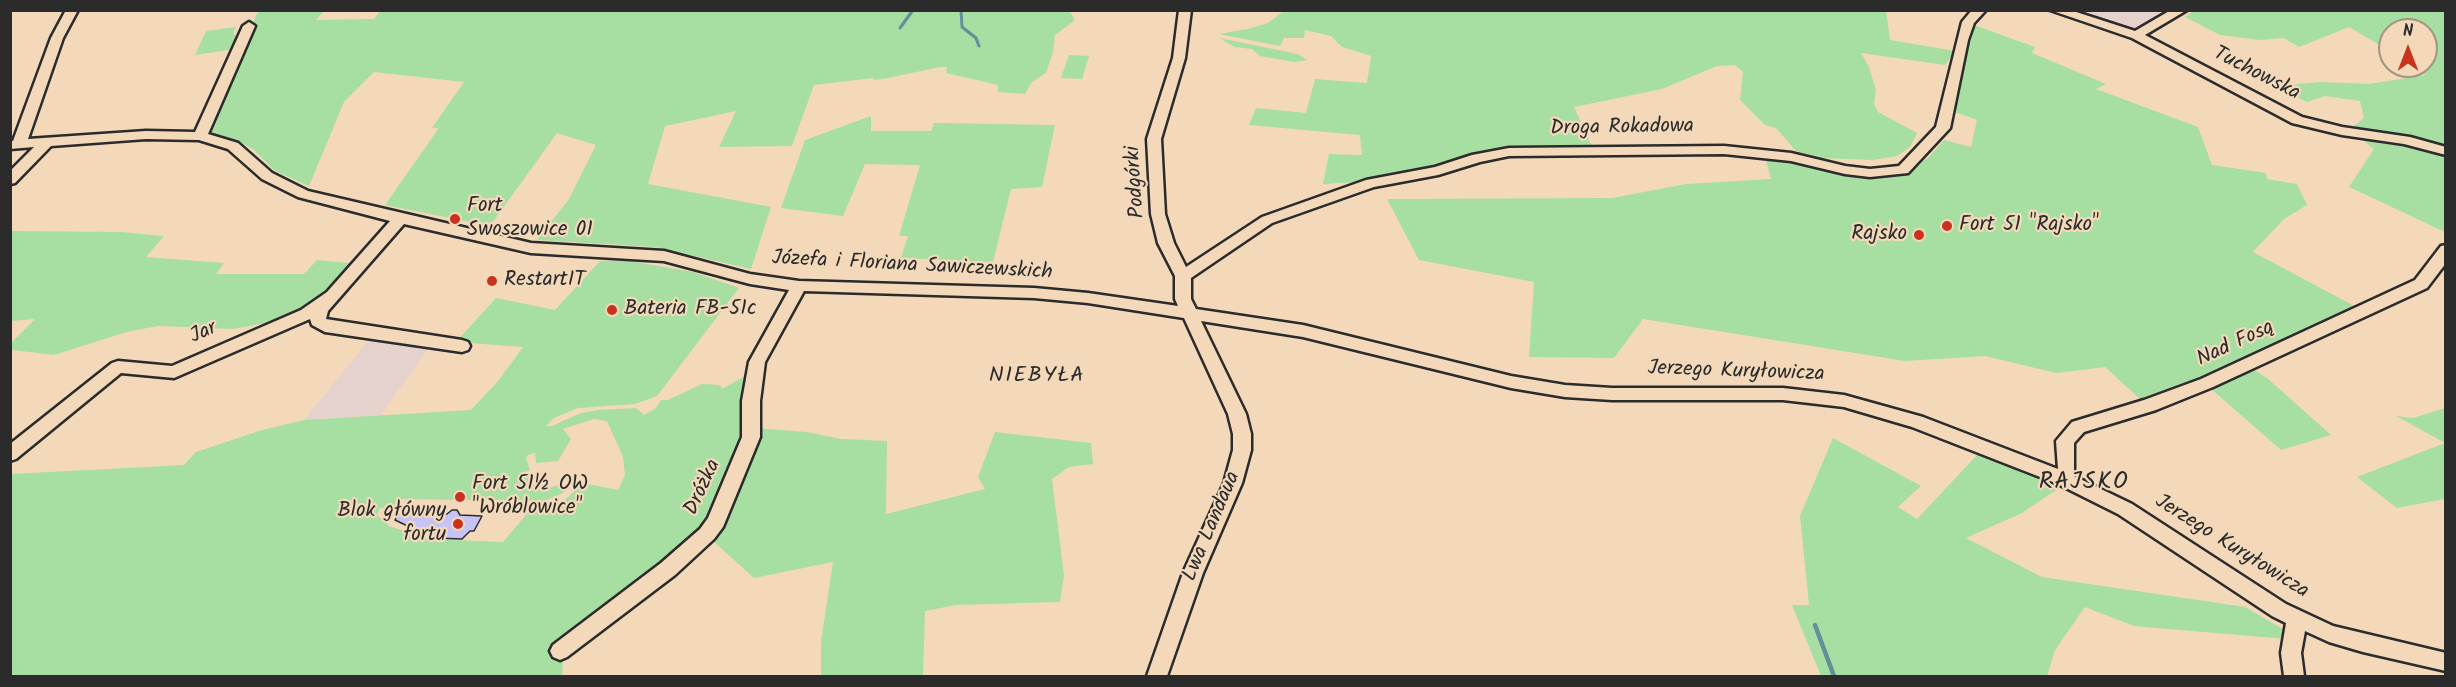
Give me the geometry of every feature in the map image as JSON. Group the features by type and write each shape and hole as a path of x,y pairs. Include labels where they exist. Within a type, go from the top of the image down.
{"street":[{"path":"15,145 57,38 72,10"},
{"name":"Podgórki","path":"1185,10 1179,58 1154,139 1158,214 1166,243 1184,276 1183,298 1189,313"},
{"name":"Droga Rokadowa","path":"1184,276 1267,220 1371,183 1438,171 1477,158 1509,152 1606,152 1668,148 1724,150 1791,157 1862,172 1903,170 1943,128 1962,40 1968,22 1980,10"},
{"name":"Tuchowska","path":"2056,10 2136,35 2297,120 2342,132 2405,140 2445,151"},
{"path":"2136,35 2181,10"},
{"path":"200,136 249,26"},
{"name":"Józefa i Floriana Sawiczewskich","path":"15,145 146,135 200,136 233,146 267,176 303,194 531,248 664,256 750,279 799,286 1034,293 1088,298 1189,313"},
{"path":"10,180 47,142"},
{"name":"Jar","path":"10,454 118,367 174,372 307,314 333,296 401,218"},
{"name":"Nad Fosą","path":"2064,478 2067,472 2065,441 2078,427 2150,405 2207,383 2421,284 2445,250"},
{"name":"Dróżka","path":"560,651 668,569 716,522 751,437 752,379 757,363 799,286"},
{"path":"333,296 320,309 318,321 325,326 462,346"},
{"name":"Jerzego Kuryłowicza","path":"1189,313 1303,331 1511,382 1565,391 1620,394 1783,394 1844,401 1917,422 2064,478 2147,522 2262,600 2329,633 2445,662"},
{"name":"Lwa Landaua","path":"1157,676 1193,573 1233,483 1242,450 1242,434 1231,398 1189,313"},
{"path":"2294,676 2291,653 2297,619"}],"shaded area":[{"path":"2066,11 2177,11 2129,32"},
{"path":"372,336 431,345 381,415 304,420"}],"green space":[{"path":"381,10 1069,10 1075,20 1055,35 1053,52 1046,73 1032,82 1025,94 998,92 998,85 946,73 947,67 940,67 874,80 873,78 814,85 792,146 719,147 736,111 665,126 648,184 771,207 751,269 655,247 537,240 569,199 596,145 557,133 490,226 385,205 439,128 432,128 464,82 374,72 344,102 309,186 275,171 253,149 236,140 206,132 258,11 324,11 316,20 374,19"},
{"path":"1285,10 1886,10 1890,40 1955,51 1945,65 1861,53 1869,67 1876,90 1874,104 1878,112 1917,133 1910,147 1897,156 1873,160 1820,158 1796,151 1776,128 1765,125 1740,100 1743,72 1735,65 1717,66 1662,89 1574,107 1593,149 1531,148 1493,151 1438,168 1359,182 1323,184 1329,154 1362,155 1360,135 1249,125 1256,108 1306,113 1315,79 1367,83 1371,56 1342,47 1331,36 1305,30 1304,38 1284,38 1280,46 1219,34 1268,23"},
{"path":"2195,10 2445,11 2445,232 2349,187 2374,149 2349,130 2364,118 2360,101 2325,96 2307,102 2284,91 2297,84 2322,82 2369,84 2406,78 2438,78 2438,18 2378,18 2378,44 2349,27 2299,47 2284,38 2260,40 2220,35 2185,17"},
{"path":"1971,24 2035,47 2032,53 2106,84 2096,89 2198,127 2212,165 2266,173 2267,179 2297,184 2307,205 2284,219 2253,252 2360,309 2214,372 2140,399 2105,367 2056,373 1985,356 1905,361 1643,319 1614,358 1529,357 1534,282 1419,260 1387,199 1612,198 1686,184 1771,179 1765,157 1857,176 1906,174 1929,157 1944,140 1971,147 1977,120 1952,111"},
{"path":"236,27 233,34 241,36 236,49 195,55 206,31"},
{"path":"1219,38 1298,54 1307,60 1294,62 1260,56 1252,49 1235,47"},
{"path":"1069,55 1089,56 1082,79 1061,78"},
{"path":"871,116 871,131 931,131 934,123 1055,125 1042,187 1011,189 993,262 901,258 908,236 899,236 920,165 865,164 843,216 781,208 805,140"},
{"path":"10,231 121,232 164,236 146,257 224,263 216,274 304,274 317,260 359,264 337,289 293,318 233,329 158,326 126,332 54,355 13,350 11,352 11,343 35,319 11,321"},
{"path":"600,261 630,261 693,272 739,288 657,396 635,404 578,408 554,418 546,426 552,426 581,413 598,410 636,408 644,415 656,408 661,400 668,400 702,384 720,385 722,389 745,376 747,428 709,516 680,549 550,647 563,662 562,676 11,676 11,474 184,465 196,452 262,430 304,420 471,410 499,380 523,347 456,342 496,298 555,310","holes":["594,419 607,421 623,457 625,475 618,490 583,483 565,500 532,508 503,542 430,539 389,526 377,515 380,508 394,507 397,499 544,501 561,494 572,485 543,489 535,487 529,476 522,478 520,475 530,470 526,458 528,455 535,453 536,463 558,461 571,439 563,429"]},
{"path":"2254,370 2267,378 2331,435 2281,450 2210,388"},
{"path":"2445,408 2445,443 2396,416 2413,418"},
{"path":"756,428 807,432 841,439 887,441 886,514 985,489 978,477 995,432 1091,443 1093,464 1069,467 1052,479 1064,575 1060,602 956,605 925,611 923,676 821,676 821,642 833,562 754,578 712,540"},
{"path":"1833,438 1921,486 1898,507 1917,519 1979,453 2062,486 2022,513 1966,538 2042,577 2245,607 2283,629 2286,639 2134,626 2085,607 2055,650 2047,676 1821,676 1792,605 1809,605 1800,516"},
{"path":"2445,443 2445,499 2397,508 2357,477"}],"building":[{"name":"Blok główny fortu","path":"400,510 447,514 452,510 457,510 460,515 482,516 474,531 470,531 462,539 434,538 425,529 416,530 395,520"}],"waterway":[{"path":"900,28 913,10"},
{"path":"961,10 962,27 976,38 979,46"},
{"path":"1815,625 1834,676"}],"place":[{"name":"Fort Swoszowice 01","path":"455,219"},
{"name":"Fort 51 \"Rajsko\"","path":"1947,226"},
{"name":"Rajsko","path":"1919,235"},
{"name":"RestartIT","path":"492,281"},
{"name":"Bateria FB-51c","path":"612,310"},
{"name":"Fort 51½ OW \"Wróblowice\"","path":"460,497"},
{"name":"Blok główny fortu","path":"458,524"}],"district":[{"name":"NIEBYŁA","path":"1037,377"},
{"name":"RAJSKO","path":"2084,484"}]}
